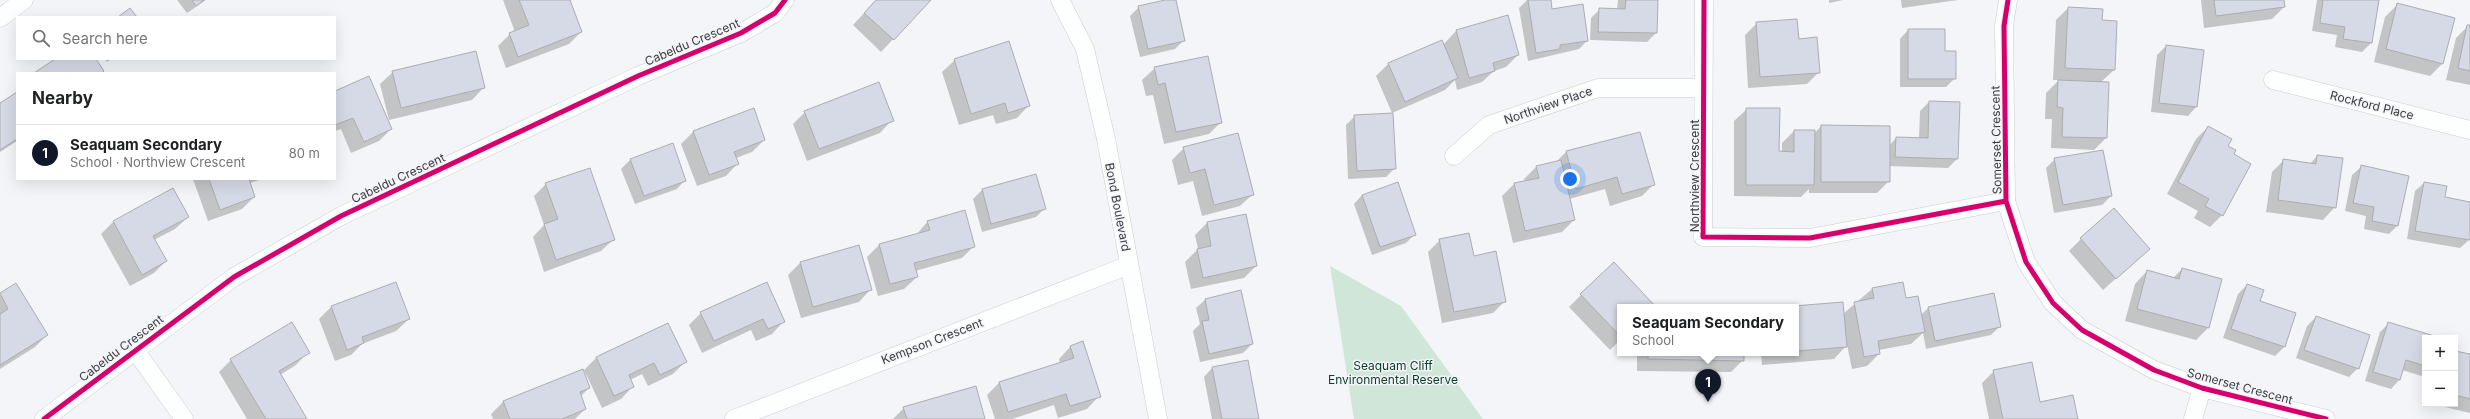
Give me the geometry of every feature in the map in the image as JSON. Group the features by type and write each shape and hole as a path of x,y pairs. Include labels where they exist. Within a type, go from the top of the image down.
{"street":[{"path":"0,18 24,0"},
{"name":"Cabeldu Crescent","path":"44,419 234,277 341,216 638,76 741,34 774,13 785,0"},
{"name":"Bond Boulevard","path":"1060,0 1085,49 1106,139 1158,419"},
{"name":"Northview Crescent","path":"1704,0 1703,237 1810,238 2006,201"},
{"name":"Somerset Crescent","path":"2008,0 2004,26 2006,201 2026,262 2054,303 2082,330 2109,347 2154,370 2202,388 2326,419"},
{"name":"Rockford Place","path":"2273,80 2470,130"},
{"name":"Northview Place","path":"1454,156 1489,125 1598,88 1703,88"},
{"name":"Kempson Crescent","path":"734,419 1129,266"},
{"path":"135,350 184,419"},
{"path":"2193,419 2202,388"}],"green space":[{"name":"Seaquam Cliff Environmental Reserve","path":"1330,266 1401,306 1483,419 1354,419"}],"building":[{"path":"192,0 204,0 196,6"},
{"path":"519,0 570,0 582,32 518,57 509,33 529,25"},
{"path":"876,0 931,0 894,40 864,13"},
{"path":"1165,0 1176,0 1185,41 1148,49 1138,6"},
{"path":"1528,0 1551,0 1552,9 1583,4 1588,41 1560,45 1560,49 1536,53"},
{"path":"1626,0 1658,0 1657,33 1598,32 1599,8 1625,9"},
{"path":"2214,0 2284,0 2285,7 2216,16"},
{"path":"2323,0 2379,0 2372,43 2343,39 2345,27 2320,23"},
{"path":"2397,3 2455,18 2443,64 2386,49"},
{"path":"2068,7 2103,9 2102,20 2117,21 2115,70 2065,68"},
{"path":"130,8 136,16 119,16"},
{"path":"1508,15 1519,55 1493,63 1495,71 1469,78 1456,30"},
{"path":"1797,19 1799,39 1817,37 1820,73 1760,77 1756,22"},
{"path":"2467,25 2470,25 2470,71 2458,68"},
{"path":"1908,29 1945,29 1945,51 1956,51 1956,79 1908,79"},
{"path":"1442,40 1458,78 1405,102 1388,63"},
{"path":"1009,41 1030,106 1008,113 1005,103 971,114 954,59"},
{"path":"2166,45 2204,50 2197,107 2159,103"},
{"path":"476,51 485,88 401,108 392,71"},
{"path":"1208,56 1222,123 1176,132 1165,83 1158,85 1154,67"},
{"path":"54,60 97,60 104,71 103,72 36,72"},
{"path":"369,76 392,129 364,142 353,118 336,125 336,91"},
{"path":"2058,80 2109,82 2107,138 2062,137 2063,108 2057,107"},
{"path":"879,82 894,121 819,149 804,111"},
{"path":"16,93 16,140 0,150 0,103"},
{"path":"1929,101 1960,102 1958,159 1895,157 1896,137 1928,138"},
{"path":"754,108 765,140 734,152 739,164 709,175 693,131"},
{"path":"1746,108 1780,108 1779,151 1794,152 1794,130 1815,130 1814,185 1746,185"},
{"path":"1393,113 1396,169 1357,171 1354,115"},
{"path":"1821,125 1890,126 1890,182 1821,182"},
{"path":"2208,126 2232,139 2228,146 2236,150 2234,154 2251,164 2223,216 2205,206 2209,199 2178,182"},
{"path":"1640,132 1655,185 1622,194 1617,177 1576,189 1566,151"},
{"path":"1238,133 1254,195 1214,205 1205,169 1190,173 1183,147"},
{"path":"673,143 686,181 644,196 630,159"},
{"path":"2103,150 2112,196 2063,205 2054,158"},
{"path":"2317,155 2343,158 2336,208 2278,200 2283,159 2316,164"},
{"path":"1561,160 1575,220 1525,231 1514,183 1539,178 1536,166"},
{"path":"2361,165 2409,176 2398,226 2372,221 2374,207 2353,203"},
{"path":"590,168 615,240 556,260 544,224 558,219 545,183"},
{"path":"1036,174 1046,209 991,224 982,189"},
{"path":"209,180 249,180 255,197 220,210"},
{"path":"1398,182 1416,235 1380,247 1362,195"},
{"path":"2424,182 2447,186 2445,197 2470,202 2470,240 2415,231"},
{"path":"173,188 189,217 153,236 167,261 142,275 113,221"},
{"path":"2114,208 2150,249 2116,279 2080,238"},
{"path":"965,210 975,247 914,263 918,277 890,284 879,244 930,230 927,221"},
{"path":"1246,214 1257,266 1203,278 1197,249 1211,246 1207,222"},
{"path":"1469,233 1474,256 1496,251 1506,302 1454,312 1439,239"},
{"path":"859,245 872,290 813,307 800,262"},
{"path":"1614,262 1653,304 1617,304 1617,333 1580,294"},
{"path":"2182,268 2222,279 2209,328 2137,309 2147,270 2179,279"},
{"path":"396,282 410,319 362,337 364,343 347,350 331,306"},
{"path":"767,282 785,322 768,329 763,319 714,341 700,312"},
{"path":"1903,282 1906,298 1918,296 1925,332 1878,341 1880,354 1864,357 1854,302 1874,298 1872,288"},
{"path":"16,283 48,335 0,365 0,314 8,309 0,293"},
{"path":"2247,284 2264,290 2260,301 2296,313 2285,347 2231,329"},
{"path":"1241,290 1253,344 1209,354 1202,321 1209,320 1205,299"},
{"path":"1994,293 2001,327 1935,341 1928,307"},
{"path":"1843,302 1847,347 1799,351 1799,306"},
{"path":"2316,316 2370,335 2359,369 2304,350"},
{"path":"292,322 310,353 279,371 307,419 266,419 230,359"},
{"path":"2388,322 2431,335 2422,335 2422,365 2406,360 2400,380 2373,372"},
{"path":"668,323 687,362 660,375 654,363 629,375 634,387 614,396 596,357"},
{"path":"1083,341 1101,397 1070,406 1066,394 1008,412 999,382 1074,358 1070,346"},
{"path":"2458,352 2470,354 2470,399 2458,396"},
{"path":"1648,356 1744,356 1744,361 1648,359"},
{"path":"1248,360 1259,419 1222,419 1212,367"},
{"path":"2032,362 2040,402 2073,395 2078,419 2003,419 1993,370"},
{"path":"583,369 590,388 580,392 586,409 562,419 510,419 503,401"},
{"path":"976,386 985,419 907,419 903,407"}],"cycle path":[{"path":"44,419 234,277 341,216 638,76 741,33 775,13 785,0"},
{"path":"1704,0 1703,237 1810,238 2006,201"},
{"path":"2008,0 2004,26 2006,201 2026,262 2053,303 2082,330 2154,370 2202,388 2326,419"}],"place":[{"name":"Seaquam Secondary","path":"1708,402"}]}
